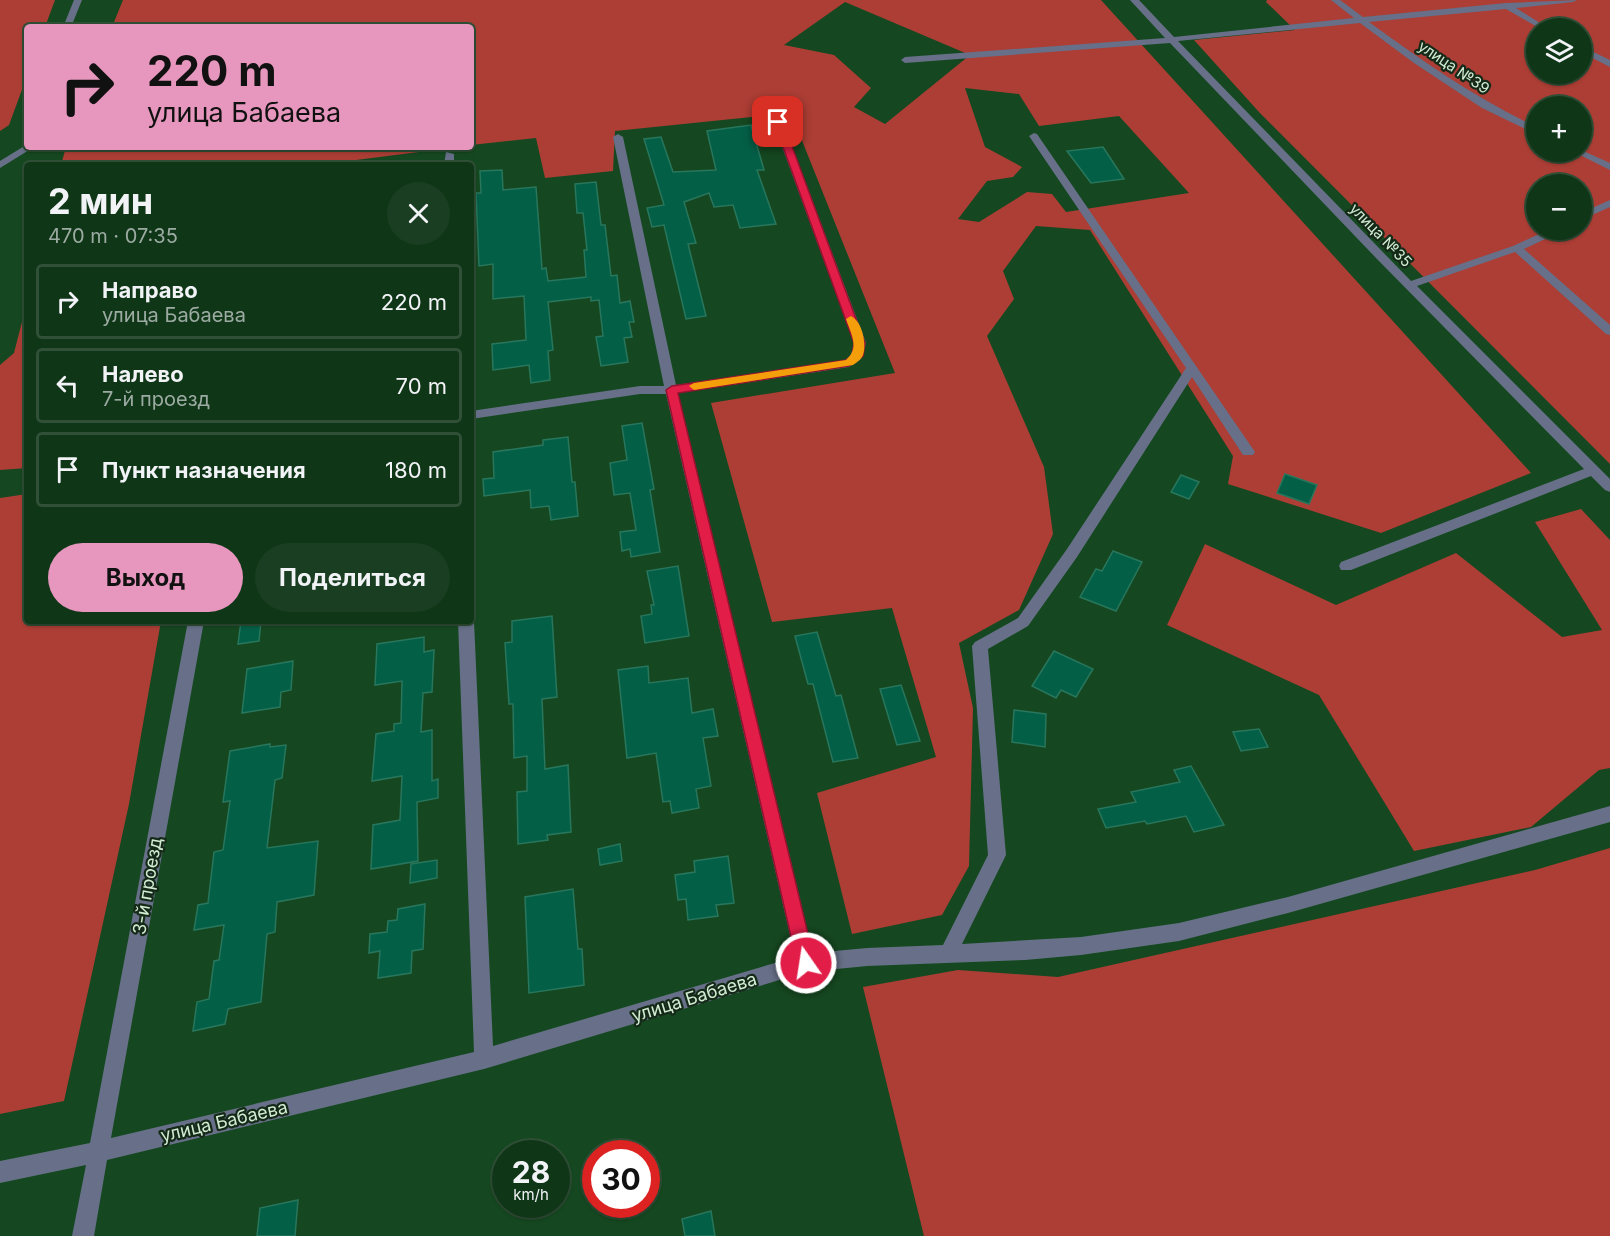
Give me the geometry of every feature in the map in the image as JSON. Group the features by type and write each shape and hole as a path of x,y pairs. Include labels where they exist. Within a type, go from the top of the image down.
{"street":[{"path":"68,24 78,0"},
{"name":"улица №35","path":"1134,0 1170,40 1409,285 1610,487"},
{"name":"улица №39","path":"1335,0 1417,61 1485,106 1526,126"},
{"path":"1498,0 1527,18"},
{"path":"905,60 1170,40 1200,35 1573,0"},
{"path":"1592,55 1610,64"},
{"path":"474,415 640,390 672,390 849,363 857,356 860,343 778,122"},
{"path":"1034,136 1248,452"},
{"path":"618,137 672,390 806,963"},
{"path":"0,165 24,150"},
{"path":"1592,158 1610,167"},
{"path":"1592,212 1610,203"},
{"path":"1409,285 1534,240"},
{"path":"1517,248 1610,331"},
{"path":"948,954 997,855 980,646 1023,622 1072,553 1192,368"},
{"path":"1346,566 1593,470"},
{"name":"3-й проезд","path":"83,1236 195,624"},
{"path":"465,624 483,1059"},
{"name":"улица Бабаева","path":"0,1172 98,1152 483,1059 806,963 867,957 1081,946 1179,932 1288,905 1610,814"}],"shaded area":[{"path":"0,0 55,0 46,24 24,24 24,84 9,125 0,131"},
{"path":"123,0 1101,0 1531,473 1381,533 1228,484 1233,456 1090,230 1036,226 1003,271 1014,299 987,336 1044,467 1053,534 1019,610 959,643 973,708 969,866 942,915 852,934 817,793 936,757 892,608 772,622 711,403 895,373 791,113 615,131 613,171 545,178 536,138 474,145 474,24 113,24","holes":["845,2 970,55 885,124 854,107 871,88 834,55 784,45","965,88 1019,94 1039,126 1119,116 1189,193 1066,212 1052,194 1027,192 979,222 958,219 987,181 1013,177 1022,167 985,147"]},
{"path":"1267,0 1610,0 1610,464 1259,112 1194,40 1295,30 1266,2"},
{"path":"65,150 434,150 356,160 356,162 62,162"},
{"path":"24,314 24,468 0,470 0,365 14,353"},
{"path":"24,494 24,624 160,624 129,804 64,1101 0,1114 0,498"},
{"path":"1581,509 1610,540 1610,768 1599,770 1531,827 1414,851 1319,695 1167,625 1205,544 1336,605 1456,553 1562,637 1602,630 1535,522"},
{"path":"1610,848 1610,1236 924,1236 863,987 958,970 1058,977 1535,870"}],"building":[{"path":"751,125 764,170 757,170 776,224 740,228 733,205 714,207 709,193 684,202 696,243 688,244 706,316 686,319 664,225 652,227 647,208 664,205 644,139 661,137 673,172 716,170 707,131"},
{"path":"1103,147 1124,179 1091,183 1067,151"},
{"path":"502,170 503,190 536,187 542,269 546,268 548,281 586,277 584,250 587,250 583,213 577,213 575,184 596,182 601,225 605,225 611,276 617,275 620,303 630,301 634,322 629,322 632,337 624,338 628,362 601,366 596,337 603,336 599,300 591,301 591,297 548,302 553,350 548,351 550,380 531,383 529,365 493,370 492,344 526,340 524,296 493,299 493,264 479,266 476,193 481,193 480,171"},
{"path":"642,423 654,489 650,490 660,552 631,557 630,549 622,551 620,532 636,530 630,493 614,495 610,463 627,460 622,426"},
{"path":"568,437 578,516 551,520 549,506 531,508 530,490 484,496 483,479 494,478 493,452 543,445 543,440"},
{"path":"1285,474 1317,485 1309,504 1277,493"},
{"path":"1181,475 1199,482 1189,499 1171,492"},
{"path":"1113,551 1142,562 1116,611 1080,597 1096,569 1102,571"},
{"path":"678,566 689,636 645,643 641,616 652,614 651,605 654,605 647,571"},
{"path":"552,616 557,697 542,699 545,769 568,765 571,832 547,835 548,840 518,844 517,792 527,791 527,756 514,758 513,704 509,704 505,643 512,642 512,621"},
{"path":"241,624 261,624 259,641 238,644"},
{"path":"817,632 836,696 841,695 858,758 833,762 813,684 808,684 795,636"},
{"path":"424,637 424,652 434,650 432,692 423,693 421,732 432,730 432,781 438,779 438,798 417,802 418,861 371,869 373,825 400,820 402,776 372,781 376,734 394,731 394,724 401,723 402,681 375,685 377,644"},
{"path":"1054,651 1093,669 1076,697 1061,690 1056,698 1032,686"},
{"path":"293,661 291,690 281,692 280,707 242,713 247,669"},
{"path":"648,666 649,683 688,678 692,713 713,709 718,736 703,738 711,786 696,789 699,808 672,813 670,801 663,802 656,753 627,758 618,670"},
{"path":"901,685 920,741 897,745 880,689"},
{"path":"1014,710 1046,714 1045,747 1012,742"},
{"path":"1259,729 1268,747 1241,751 1233,732"},
{"path":"270,744 270,747 286,745 282,778 275,780 267,848 318,841 314,895 277,902 275,932 267,934 261,1002 228,1009 225,1024 193,1031 197,1002 209,999 214,961 219,960 224,925 194,930 198,905 208,903 214,852 223,850 230,801 223,802 230,751"},
{"path":"1191,766 1224,825 1194,832 1186,816 1147,824 1145,821 1106,828 1098,809 1136,802 1131,792 1180,782 1174,770"},
{"path":"620,844 622,861 600,865 598,849"},
{"path":"728,856 734,903 716,905 718,916 688,920 686,899 678,900 675,875 695,872 694,861"},
{"path":"437,860 437,878 410,883 411,864"},
{"path":"573,889 578,949 582,949 584,985 529,993 525,897"},
{"path":"425,904 423,949 412,951 411,973 378,978 380,951 369,953 370,934 387,932 388,921 397,920 398,909"},
{"path":"298,1200 295,1236 257,1236 260,1208"},
{"path":"711,1211 715,1236 685,1236 682,1219"}],"slow traffic":[{"path":"694,386 849,363 857,356 860,343 851,319"}],"route":[{"path":"778,122 860,343 857,356 849,363 672,390 806,963"}]}
